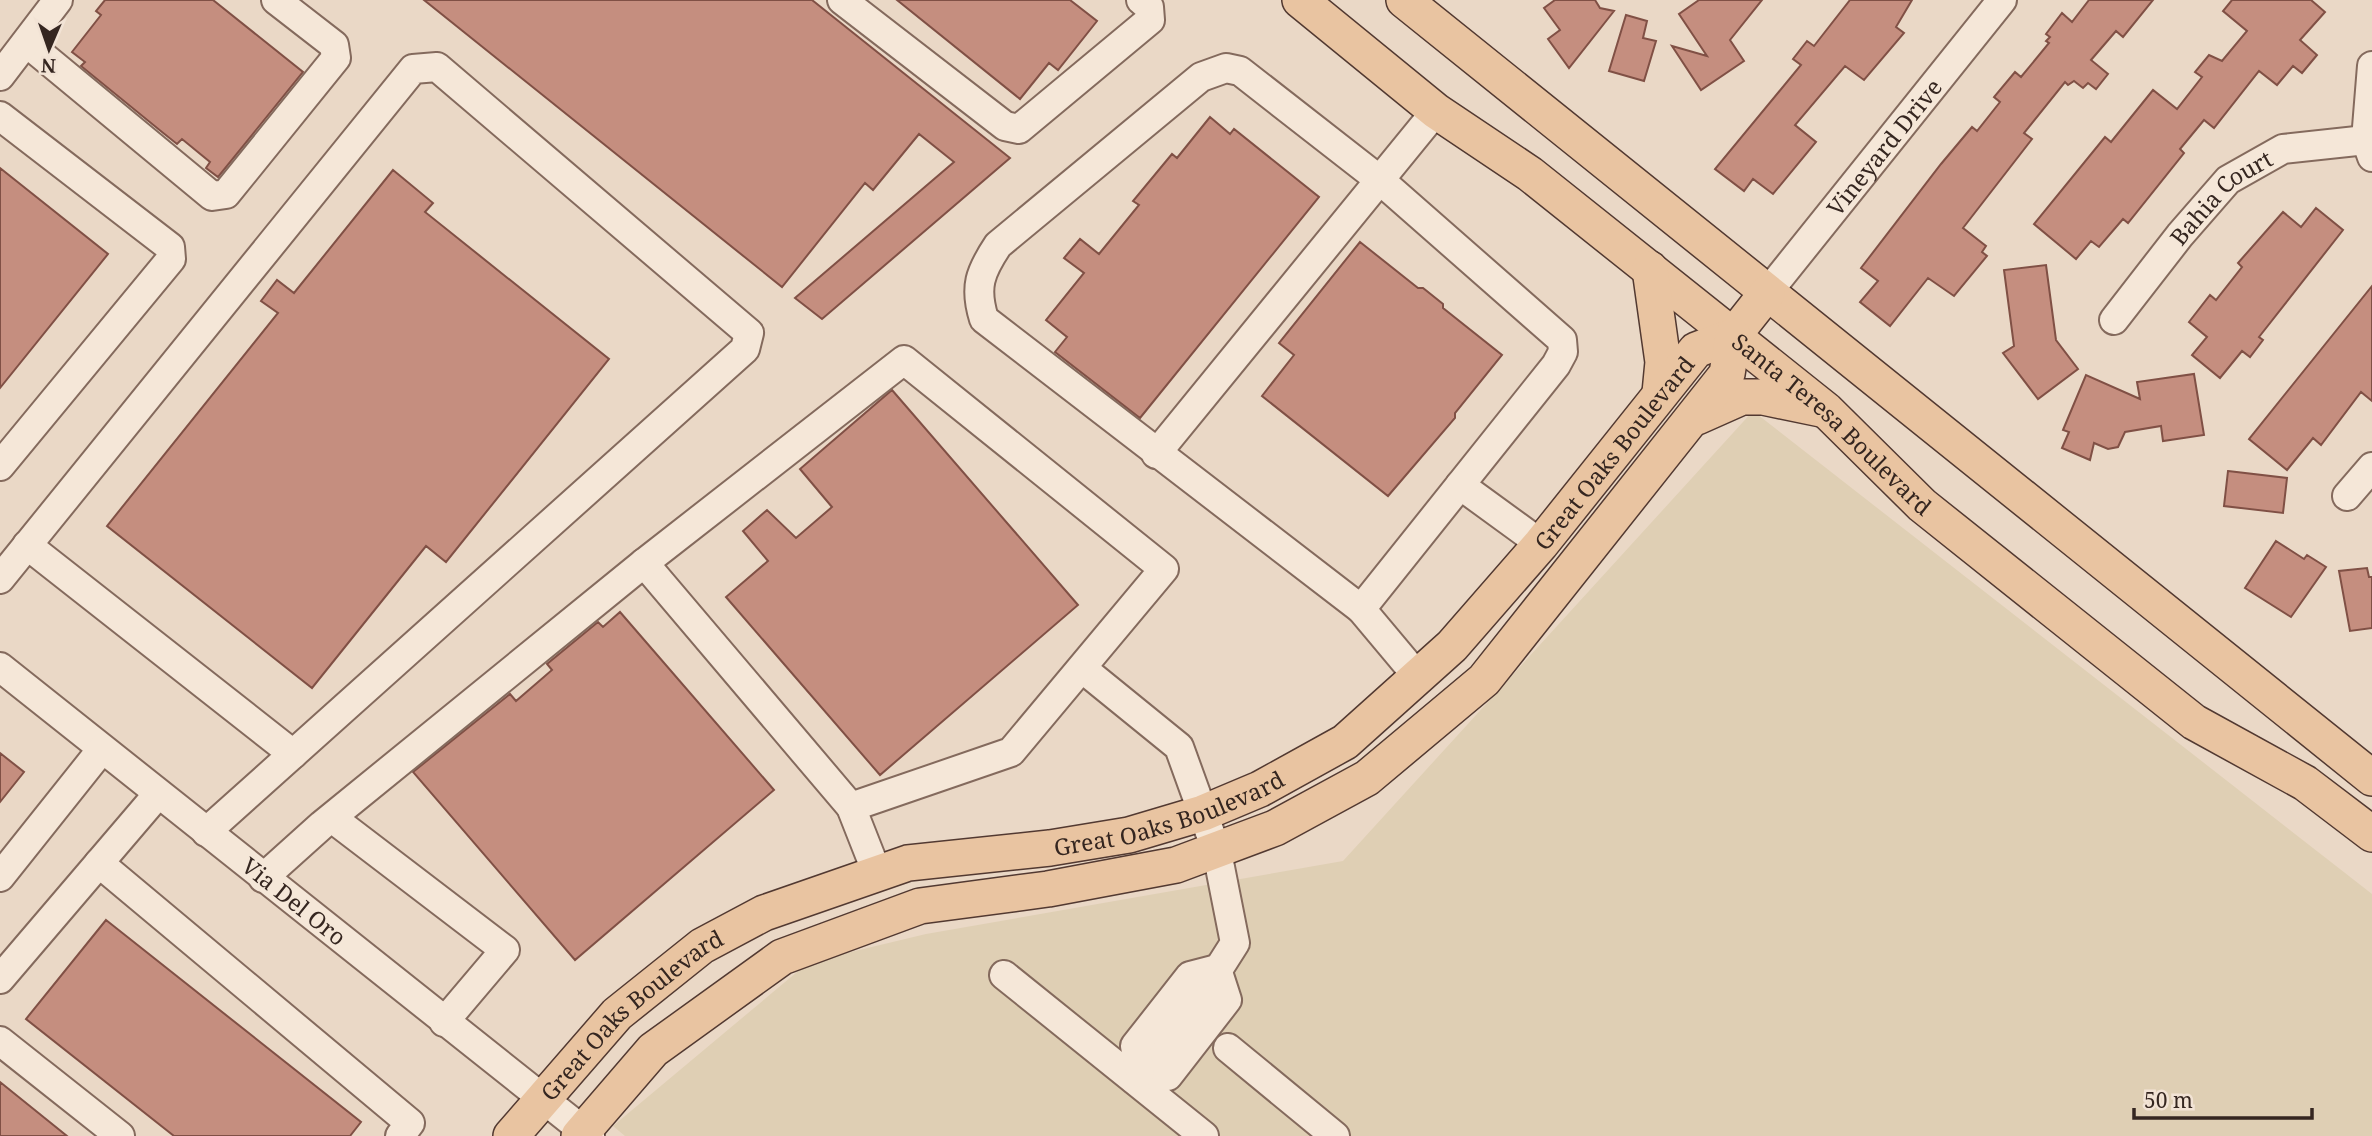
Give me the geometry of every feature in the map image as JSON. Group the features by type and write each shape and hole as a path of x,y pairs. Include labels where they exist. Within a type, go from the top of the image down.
{"main road":[{"name":"Santa Teresa Boulevard","path":"1300,0 1436,111 1530,174 1826,410 1922,505 2194,722 2305,783 2372,834"},
{"path":"1404,0 2372,778"},
{"path":"1650,269 1663,362 1660,393"},
{"name":"Great Oaks Boulevard","path":"584,1134 653,1050 782,957 920,906 1048,889 1176,865 1217,852 1275,828 1367,778 1485,680 1727,374 1733,336 1767,293"},
{"name":"Great Oaks Boulevard","path":"511,1136 541,1098 617,1014 702,946 765,913 908,863 1050,848 1129,835 1203,813 1260,789 1345,742 1452,646 1541,544 1696,350 1733,336"},
{"path":"1691,420 1742,397 1763,397 1826,410"}],"street":[{"path":"2,68 27,43 58,0"},
{"path":"27,43 212,196 226,194 336,58 334,45 276,0"},
{"path":"842,0 1005,126 1019,129 1150,20 1149,2"},
{"name":"Vineyard Drive","path":"1767,293 2002,0"},
{"path":"2369,149 2372,66"},
{"path":"0,579 413,69 438,67 749,333 746,349 206,832"},
{"path":"1361,609 1556,365 1563,352 1562,340 1381,181 1240,71 1226,68 1201,77 998,245 980,272 980,304 984,319 1156,454 1361,609 1418,677"},
{"path":"1156,454 1436,111"},
{"path":"0,116 170,247 171,259 0,466"},
{"name":"Bahia Court","path":"2114,320 2179,235 2228,180 2283,149 2369,149"},
{"path":"263,878 332,818 644,563 904,360 1164,569 1011,752 851,807"},
{"path":"2347,496 2372,467"},
{"path":"1460,485 1541,544"},
{"path":"27,545 293,754"},
{"path":"644,563 851,807 877,873"},
{"name":"Via Del Oro","path":"0,667 584,1134"},
{"path":"1083,669 1179,747 1217,852 1235,943 1217,969 1190,976 1135,1046 1138,1076"},
{"path":"0,877 102,749"},
{"path":"0,979 158,794"},
{"path":"332,818 505,950 444,1022"},
{"path":"99,863 410,1123 400,1136"},
{"path":"1138,1076 1168,1076 1227,1000 1217,969"},
{"path":"1004,975 1138,1076 1204,1136"},
{"path":"0,1041 120,1136"},
{"path":"1228,1048 1335,1136"}],"shaded area":[{"path":"1753,411 2372,894 2372,1136 625,1136 613,1126 809,962 926,934 1343,861"}],"building":[{"path":"105,0 213,0 303,72 218,177 206,168 210,162 182,139 177,144 81,66 85,62 72,52 101,15 96,11"},
{"path":"424,0 812,0 1010,158 822,319 795,298 954,162 919,134 873,190 865,183 782,287"},
{"path":"897,0 1070,0 1097,21 1058,70 1049,63 1020,99"},
{"path":"1555,0 1595,0 1600,8 1614,11 1569,68 1548,39 1560,30 1544,8"},
{"path":"1699,0 1762,0 1730,40 1744,61 1701,90 1672,46 1707,56 1679,14"},
{"path":"1850,0 1912,0 1896,27 1904,33 1864,80 1845,66 1795,125 1816,142 1773,194 1753,179 1744,191 1715,169 1801,65 1793,59 1807,41 1814,46"},
{"path":"2089,0 2153,0 2123,37 2116,31 2091,60 2108,74 2096,89 2088,83 2083,88 2074,81 2068,85 2065,82 2024,133 2032,139 1963,228 1986,246 1982,252 1987,256 1954,296 1928,278 1890,326 1860,302 1878,281 1861,268 1941,164 1972,127 1977,131 2000,102 1994,97 2015,72 2021,77 2049,43 2046,41 2050,37 2046,34 2062,13 2072,22"},
{"path":"2232,0 2311,0 2325,12 2300,40 2317,55 2302,73 2293,66 2277,85 2259,71 2214,128 2204,120 2180,149 2184,153 2128,223 2123,219 2099,247 2091,241 2076,259 2034,224 2105,137 2111,142 2153,90 2177,109 2202,77 2195,72 2209,55 2222,61 2247,31 2223,11"},
{"path":"1626,15 1647,21 1643,38 1656,41 1644,81 1609,71"},
{"path":"1210,117 1230,134 1234,129 1319,197 1140,418 1055,352 1067,337 1046,320 1084,273 1064,258 1080,239 1099,254 1139,205 1133,201 1172,154 1177,158"},
{"path":"0,168 108,254 0,388"},
{"path":"393,170 433,203 425,212 609,359 446,562 426,546 312,688 107,526 278,313 261,301 277,280 294,293"},
{"path":"2316,208 2343,230 2259,337 2263,340 2250,357 2242,351 2220,378 2192,355 2207,337 2189,322 2210,295 2216,300 2242,267 2238,263 2283,212 2301,227"},
{"path":"1360,242 1418,288 1423,288 1443,304 1443,308 1502,355 1455,413 1455,418 1388,496 1262,396 1294,355 1279,343"},
{"path":"2046,265 2056,340 2078,369 2038,399 2003,353 2014,346 2004,270"},
{"path":"2372,286 2372,401 2361,392 2321,445 2313,438 2287,470 2249,439"},
{"path":"2194,374 2204,435 2163,441 2161,426 2125,432 2118,447 2108,449 2094,443 2090,460 2062,448 2069,432 2063,430 2086,375 2140,399 2137,382"},
{"path":"892,390 1078,605 880,775 726,597 768,561 743,531 767,510 796,538 832,507 800,469"},
{"path":"2228,471 2287,478 2283,513 2224,506"},
{"path":"2276,541 2304,559 2307,555 2326,567 2291,617 2245,588"},
{"path":"2367,568 2369,577 2372,577 2372,628 2350,631 2339,571"},
{"path":"620,612 774,790 575,960 413,772 510,694 516,701 552,670 547,664 598,622 603,627"},
{"path":"0,753 24,772 0,802"},
{"path":"106,920 361,1122 350,1136 174,1136 26,1019"},
{"path":"0,1082 67,1136 0,1136"}]}
